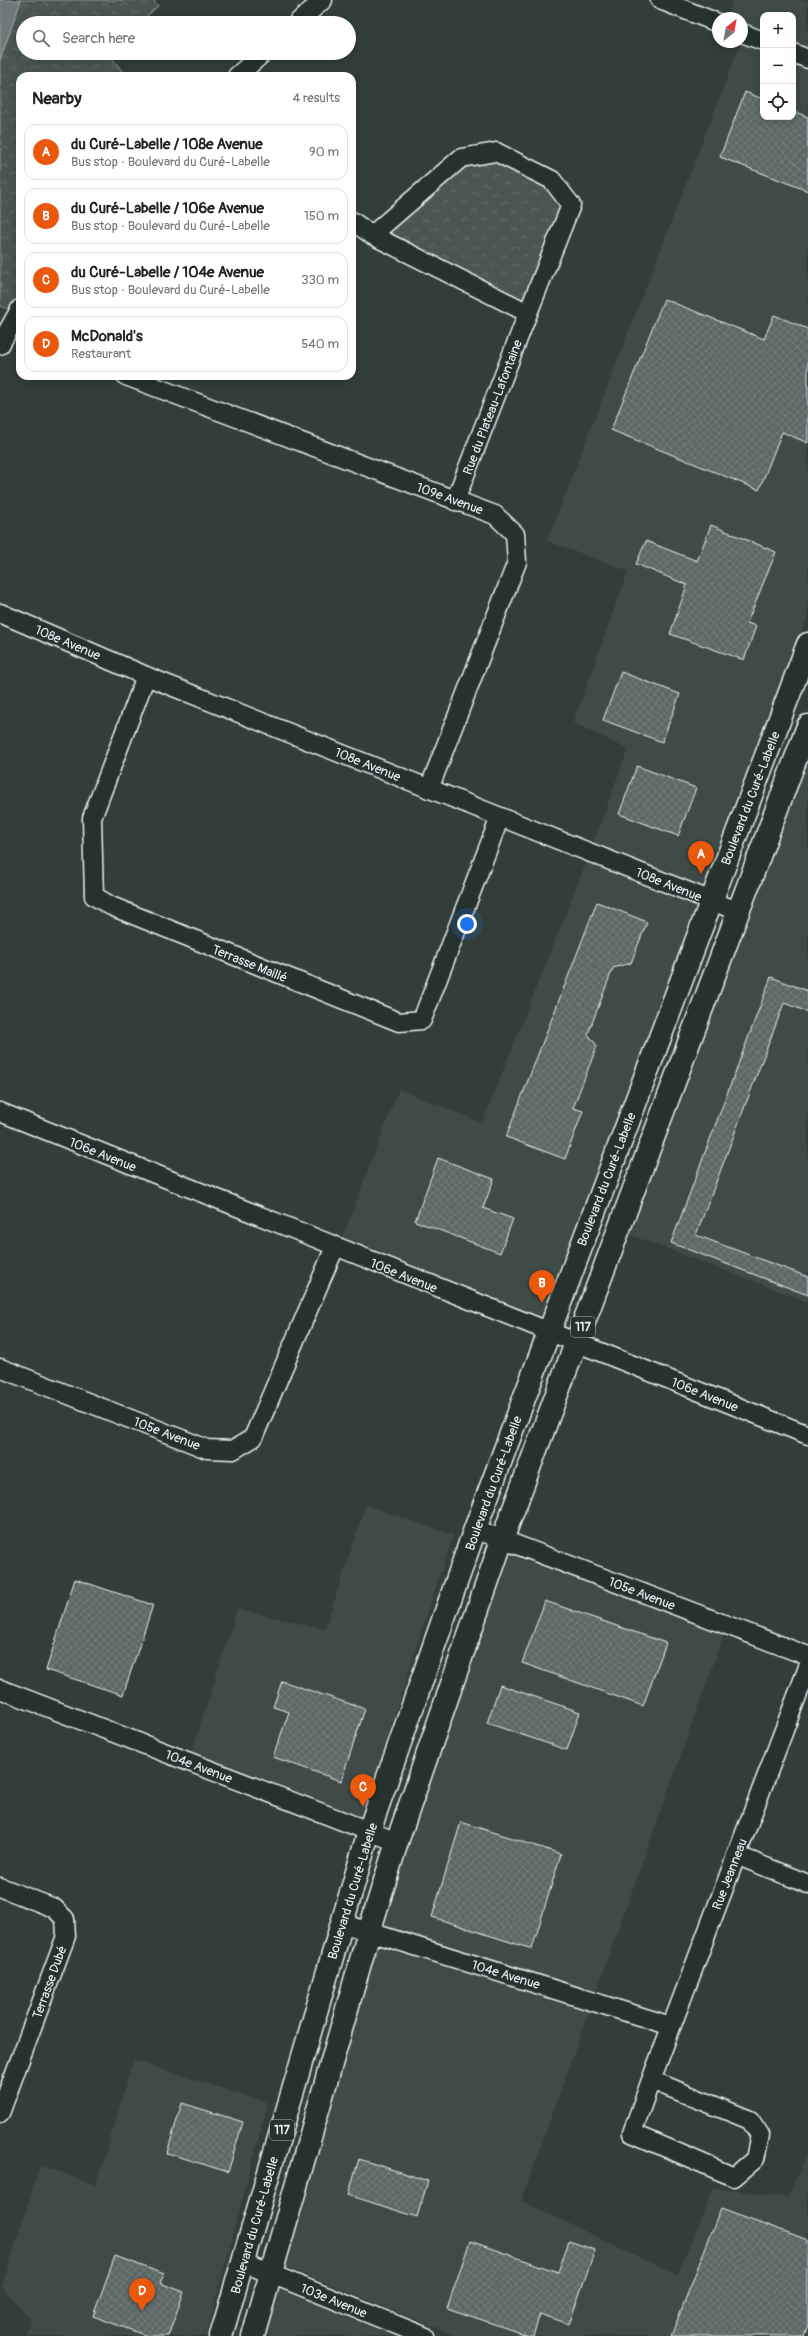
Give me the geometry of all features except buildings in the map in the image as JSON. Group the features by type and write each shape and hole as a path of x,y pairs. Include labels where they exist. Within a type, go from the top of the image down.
{"main road":[{"name":"Boulevard du Curé-Labelle","path":"222,2336 369,1831 475,1529 808,644"},
{"name":"117","path":"253,2336 370,1932 398,1842 502,1540 808,726"}],"street":[{"path":"305,16 323,0"},
{"path":"660,0 712,21"},
{"path":"748,35 760,40"},
{"path":"796,54 808,59"},
{"path":"242,72 255,60"},
{"name":"Rue du Plateau-Lafontaine","path":"372,235 461,158 496,152 552,180 571,205 455,500"},
{"path":"356,224 372,235 528,313"},
{"path":"9,338 16,320"},
{"name":"109e Avenue","path":"137,380 495,515 515,534 517,562 429,789"},
{"name":"108e Avenue","path":"0,613 146,676 738,911"},
{"name":"Terrasse Maillé","path":"146,676 92,818 94,896 111,906 399,1022 422,1020 500,817"},
{"name":"106e Avenue","path":"0,1112 334,1247 808,1435"},
{"name":"105e Avenue","path":"0,1368 207,1449 233,1450 253,1438 334,1247"},
{"name":"105e Avenue","path":"475,1529 808,1656"},
{"name":"Rue Jeanneau","path":"651,2080 750,2120 760,2135 755,2159 734,2177 632,2133 651,2080 671,2026 808,1667"},
{"name":"104e Avenue","path":"0,1689 398,1842"},
{"path":"736,1855 808,1884"},
{"name":"Terrasse Dubé","path":"0,1887 54,1908 65,1919 66,1936 0,2113"},
{"name":"104e Avenue","path":"341,1923 671,2026"},
{"name":"103e Avenue","path":"244,2263 424,2336"}],"shaded area":[{"path":"0,0 21,0 0,60"},
{"path":"733,0 808,0 808,60 796,55 796,12 760,12 760,41 748,36 748,12 728,12"},
{"path":"748,45 760,50 760,120 796,120 796,64 808,69 808,615 541,1318 341,1241 399,1089 482,1123 587,860 628,749 573,723 628,571 547,541 739,48 748,48"},
{"path":"808,737 808,1302 623,1232"},
{"path":"366,1505 453,1535 361,1818 192,1751 237,1609 325,1629"},
{"path":"501,1552 725,1632 521,2201 677,2275 714,2188 788,2197 808,2152 808,2336 457,2336 281,2265 386,1891"},
{"path":"133,2060 268,2103 206,2336 27,2336 31,2320 2,2287 40,2165 96,2185"},
{"path":"272,2286 394,2336 257,2336"}],"green space":[{"path":"21,0 153,0 158,6 147,16 16,16 16,60 113,60 123,72 16,72 16,312 0,306 0,60"},
{"path":"496,152 552,180 571,205 528,313 372,235 461,158"}],"place":[{"name":"du Curé-Labelle / 108e Avenue","path":"701,874"},
{"name":"du Curé-Labelle / 106e Avenue","path":"542,1303"},
{"name":"du Curé-Labelle / 104e Avenue","path":"363,1807"},
{"name":"McDonald's","path":"142,2311"}]}
